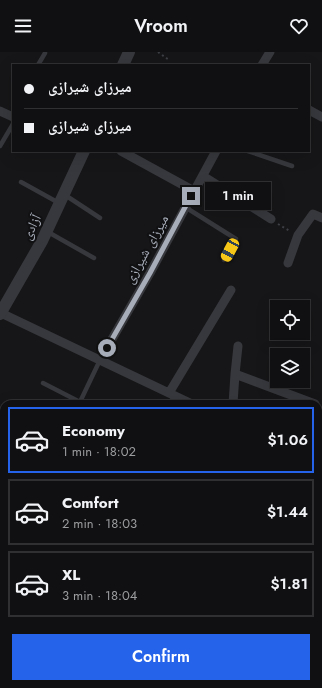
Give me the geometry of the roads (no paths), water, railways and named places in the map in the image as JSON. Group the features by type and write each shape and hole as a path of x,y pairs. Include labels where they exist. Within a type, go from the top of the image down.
{"street":[{"path":"124,64 130,52"},
{"path":"263,64 270,52"},
{"path":"0,111 12,117"},
{"path":"310,111 322,117"},
{"name":"آزادی","path":"2,309 42,241 82,152"},
{"path":"123,152 194,191"},
{"name":"میرزای شیرازی","path":"100,360 150,273 215,152"},
{"path":"203,176 270,219"},
{"path":"288,263 298,235 313,214 322,218"},
{"path":"172,394 231,290"},
{"path":"2,309 100,360 184,400"},
{"path":"233,400 238,346"},
{"path":"235,374 304,400"}],"lane":[{"path":"39,64 45,53"},
{"path":"0,146 12,117"},
{"path":"251,152 292,166"},
{"path":"21,182 100,218"},
{"path":"185,207 236,239 224,260"},
{"path":"46,231 94,258"},
{"path":"80,400 100,360"},
{"path":"43,383 74,400"},
{"path":"171,400 172,394"}]}
